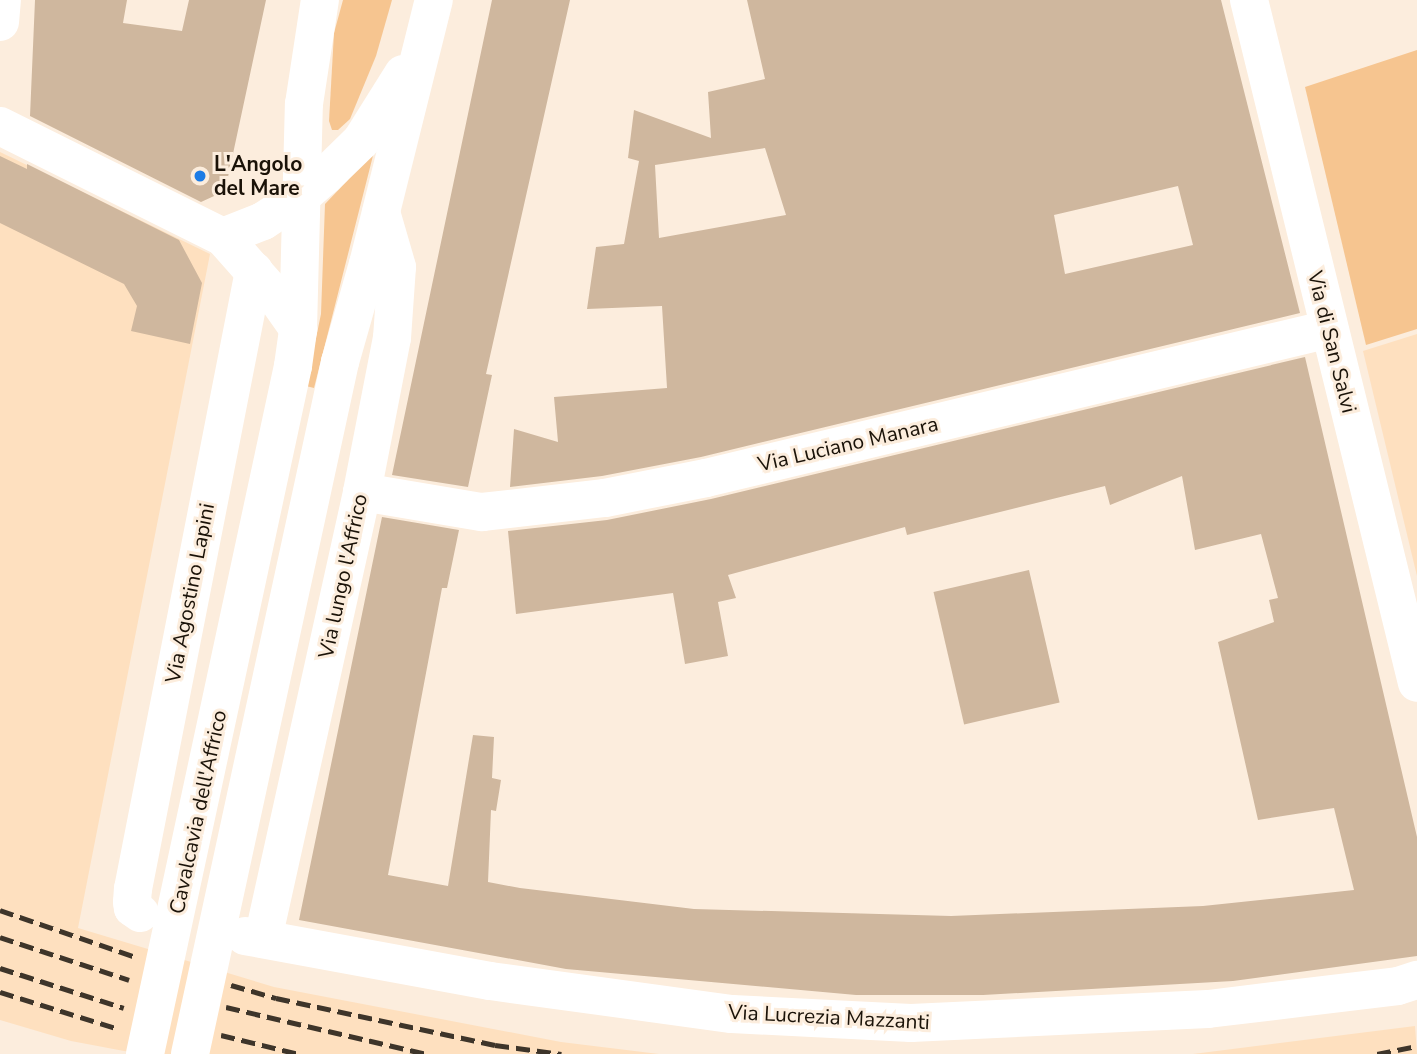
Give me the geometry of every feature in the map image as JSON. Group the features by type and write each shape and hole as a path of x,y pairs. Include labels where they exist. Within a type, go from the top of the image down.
{"street":[{"path":"0,22 2,0"},
{"name":"Cavalcavia dell'Affrico","path":"145,1054 284,416 298,328 304,104 320,0"},
{"name":"Via di San Salvi","path":"1249,0 1417,683"},
{"path":"223,237 263,221 303,195 361,141 376,122 432,10"},
{"path":"381,212 432,10"},
{"path":"0,126 223,237 254,271 298,328"},
{"name":"Cavalcavia dell'Affrico","path":"190,1054 291,578 340,362 381,212"},
{"name":"Via lungo l'Affrico","path":"254,938 362,492 392,338 397,267 381,212"},
{"name":"Via Agostino Lapini","path":"140,913 131,902 133,889 254,271"},
{"name":"Via Luciano Manara","path":"362,492 482,512 605,498 706,478 1329,329"},
{"name":"Via Lucrezia Mazzanti","path":"254,938 490,981 732,1014 911,1023 1208,1009 1398,986 1417,980"}],"shaded area":[{"path":"343,0 392,0 376,56 350,119 338,130 332,130 329,121 334,33"},
{"path":"1417,50 1417,329 1366,345 1305,87"},
{"path":"378,136 314,388 306,386 321,314 325,204 347,181"},
{"path":"0,152 210,254 78,928 274,987 561,1042 659,1054 140,1054 71,1041 0,1020"},
{"path":"1417,334 1417,576 1363,351"},
{"path":"1415,1026 1417,1054 1193,1054"}],"building":[{"path":"35,0 127,0 123,23 182,31 189,0 266,0 225,191 201,202 30,116"},
{"path":"492,0 570,0 486,374 492,375 468,487 392,475"},
{"path":"747,0 1221,0 1300,313 701,457 602,476 510,487 514,429 558,442 554,397 667,388 662,306 587,309 596,247 624,244 639,161 628,158 634,110 711,138 708,92 765,79","holes":["765,148 786,215 659,238 655,165","1178,186 1193,245 1065,274 1054,215"]},
{"path":"0,156 27,169 27,164 179,240 202,283 190,344 131,331 137,306 124,284 0,223"},
{"path":"1305,357 1417,837 1417,956 1233,981 983,995 856,995 566,969 299,920 382,517 459,530 447,588 442,588 388,875 448,886 473,735 494,737 492,778 501,780 496,811 491,810 488,882 520,888 694,909 951,916 1203,906 1354,890 1334,808 1258,820 1218,642 1274,622 1269,600 1278,598 1261,534 1195,550 1182,476 1110,505 1105,486 907,535 905,527 728,575 736,598 718,602 728,656 685,664 673,593 516,614 508,531 607,520 711,499"},
{"path":"1029,570 1060,703 964,725 934,592"}],"railway":[{"path":"0,910 136,957"},
{"path":"0,937 129,980"},
{"path":"0,968 124,1008"},
{"path":"231,985 276,998 495,1045 561,1054"},
{"path":"0,992 119,1029"},
{"path":"226,1007 427,1054"},
{"path":"221,1035 299,1054"},
{"path":"1377,1054 1417,1046"}],"place":[{"name":"L'Angolo del Mare","path":"200,176"}]}
